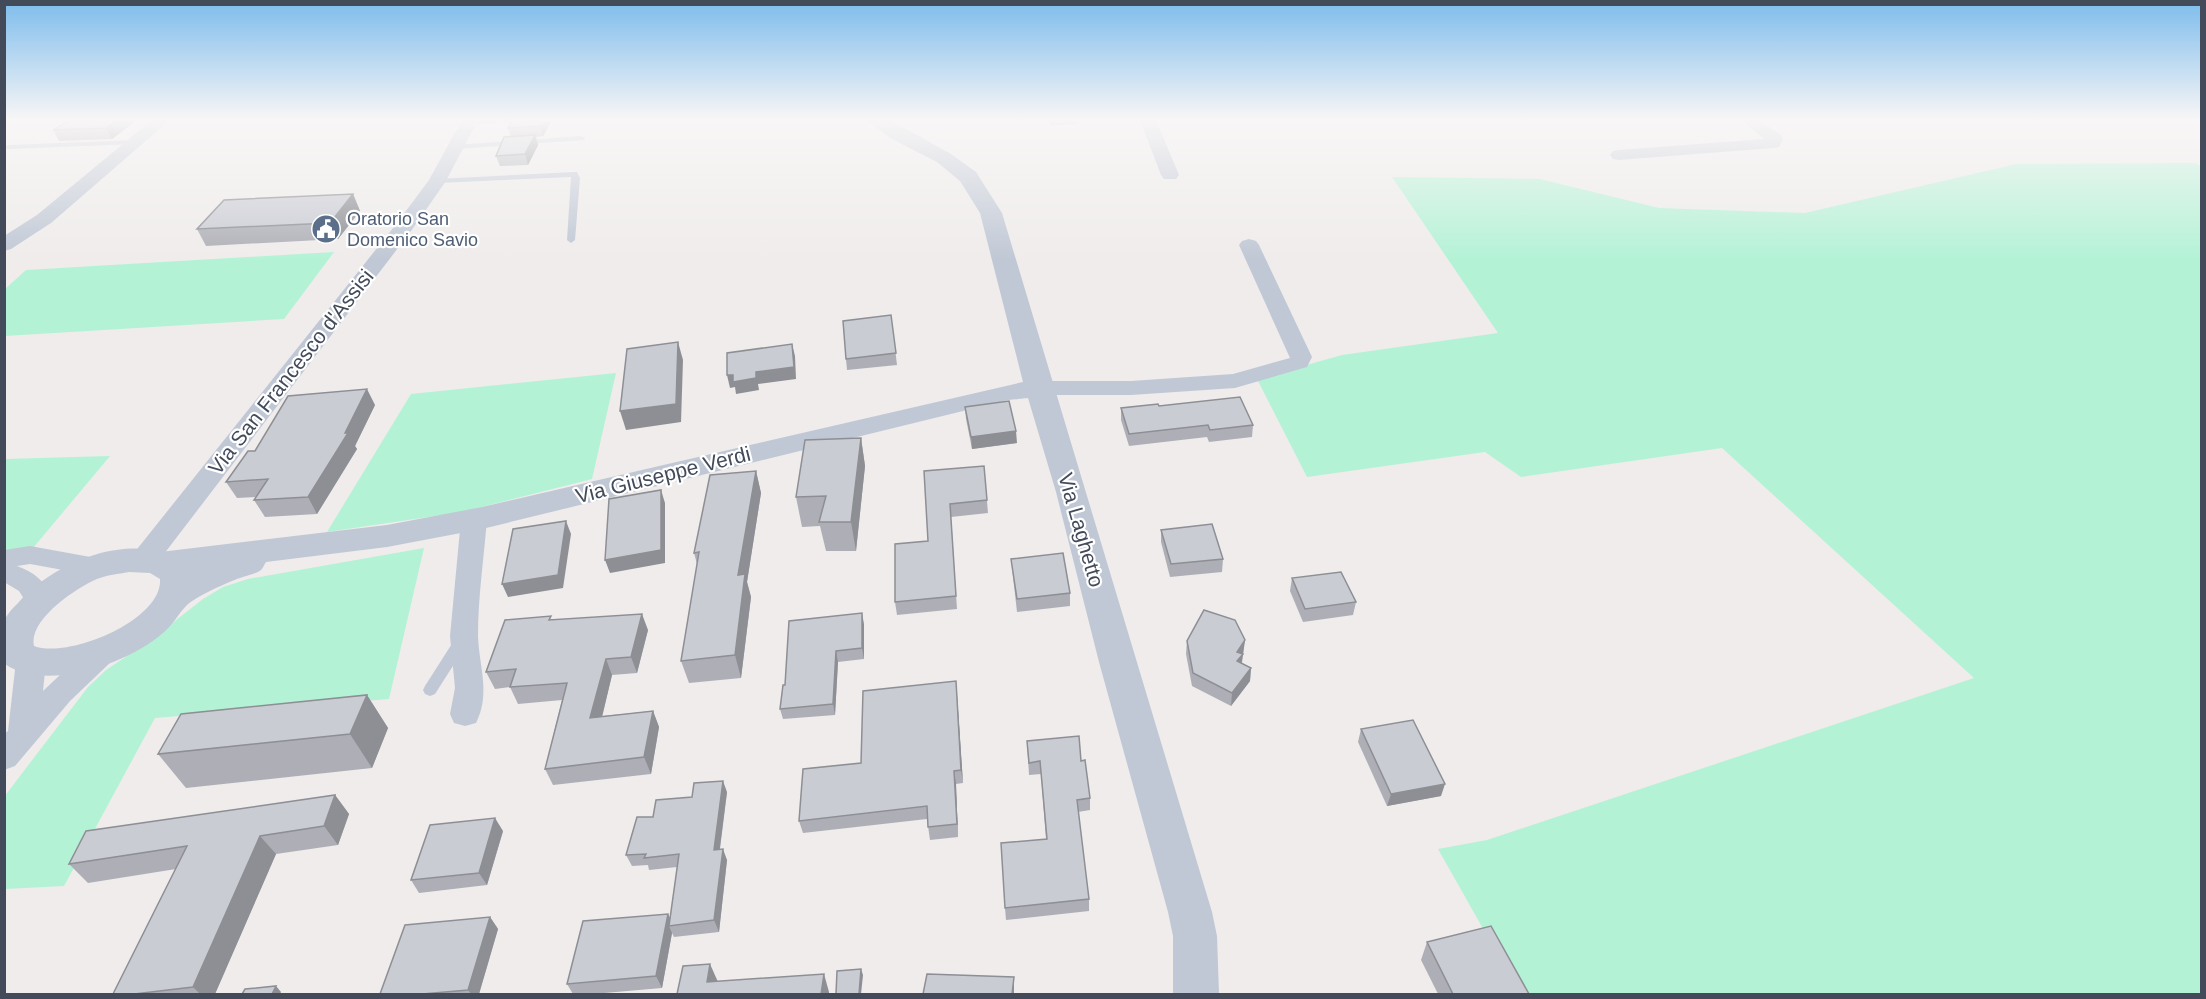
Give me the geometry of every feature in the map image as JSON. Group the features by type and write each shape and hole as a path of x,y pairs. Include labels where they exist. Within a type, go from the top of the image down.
{"street":[{"path":"4,245 44,219 107,167"},
{"name":"Via San Francesco d'Assisi","path":"153,561 201,489 437,181 445,167"},
{"name":"Via Laghetto","path":"955,167 968,177 991,213 1039,388 1072,492 1117,663 1190,912 1195,936 1196,994"},
{"path":"1167,167 1170,175"},
{"path":"1039,388 1131,388 1235,381 1299,362 1301,357 1249,245"},
{"name":"Via Giuseppe Verdi","path":"24,605 65,580 96,567 121,561 153,561 284,550 387,536 474,519 997,395 1039,388"},
{"path":"465,714 470,688 464,636 474,519"},
{"name":"Via Giuseppe Verdi","path":"175,596 219,573 284,550"},
{"path":"4,559 30,555 96,567"},
{"path":"4,757 23,732 59,693 104,651 149,626 160,616 175,596 178,582 174,571 153,561"},
{"path":"4,572 27,582 36,590 24,605 13,627 23,732"},
{"path":"16,652 60,662 104,651"}],"lane":[{"path":"437,181 574,174 576,178 571,240"},
{"path":"429,690 464,636"}],"green space":[{"path":"2005,167 2201,167 2201,994 1520,994 1438,849 1487,840 1974,678 1722,448 1521,477 1485,452 1307,477 1257,379 1342,355 1498,333 1392,177 1540,179 1659,208 1805,213"},
{"path":"334,252 284,319 5,336 5,289 26,270"},
{"path":"616,373 592,479 462,512 327,532 411,394"},
{"path":"110,456 33,548 5,550 5,459"},
{"path":"424,548 389,699 155,718 64,886 5,889 4,797 88,687 106,670 223,587 248,579"}],"building":[{"path":"353,194 330,223 197,229 224,200"},
{"path":"891,315 896,353 846,359 843,321"},
{"path":"678,342 676,404 620,411 627,349"},
{"path":"792,344 794,367 756,372 756,378 733,382 733,375 727,375 727,353"},
{"path":"367,389 345,433 348,433 308,497 254,500 268,479 226,482 248,451 255,451 288,396"},
{"path":"1240,397 1253,425 1210,430 1208,425 1129,434 1121,408 1158,404 1159,406"},
{"path":"1009,401 1016,431 971,437 965,407"},
{"path":"861,438 851,522 819,522 826,496 796,497 805,440"},
{"path":"984,466 987,500 950,504 956,596 895,602 895,544 928,541 924,471"},
{"path":"756,471 738,575 745,574 735,655 681,661 699,552 694,553 710,475"},
{"path":"661,490 661,550 605,560 609,499"},
{"path":"566,521 558,575 502,584 513,529"},
{"path":"1212,524 1223,559 1171,564 1161,530"},
{"path":"1063,553 1070,593 1017,599 1011,559"},
{"path":"1341,572 1356,602 1305,609 1292,578"},
{"path":"1204,610 1235,620 1245,640 1237,652 1243,654 1237,661 1251,668 1232,693 1193,673 1187,641"},
{"path":"862,613 862,648 836,651 833,704 780,709 783,685 785,685 789,621"},
{"path":"642,614 631,657 606,659 590,718 653,711 644,757 545,769 567,683 510,687 516,669 486,672 505,620 551,616 549,620"},
{"path":"956,681 961,770 954,771 957,824 928,827 927,806 799,821 803,769 861,763 863,691"},
{"path":"367,695 350,734 158,754 181,714"},
{"path":"1413,720 1445,784 1391,794 1361,729"},
{"path":"1079,736 1081,761 1085,760 1090,798 1077,800 1089,899 1005,908 1001,843 1047,839 1040,761 1029,763 1027,741"},
{"path":"723,781 714,850 723,849 714,920 669,926 679,854 644,858 646,854 626,855 637,817 653,817 656,800 692,797 694,783"},
{"path":"335,795 324,826 260,836 193,987 134,994 113,994 187,846 69,864 86,831"},
{"path":"495,818 479,873 411,880 430,825"},
{"path":"668,914 656,976 567,984 583,921"},
{"path":"490,917 468,990 422,994 380,994 405,925"},
{"path":"1491,926 1529,994 1453,994 1427,942"},
{"path":"710,964 707,982 824,974 821,994 677,994 683,966"},
{"path":"861,969 859,994 836,994 837,971"},
{"path":"927,974 1014,977 1012,994 923,994"},
{"path":"276,986 272,994 242,994 245,989"}],"place":[{"name":"Oratorio San Domenico Savio","path":"326,229"}]}
